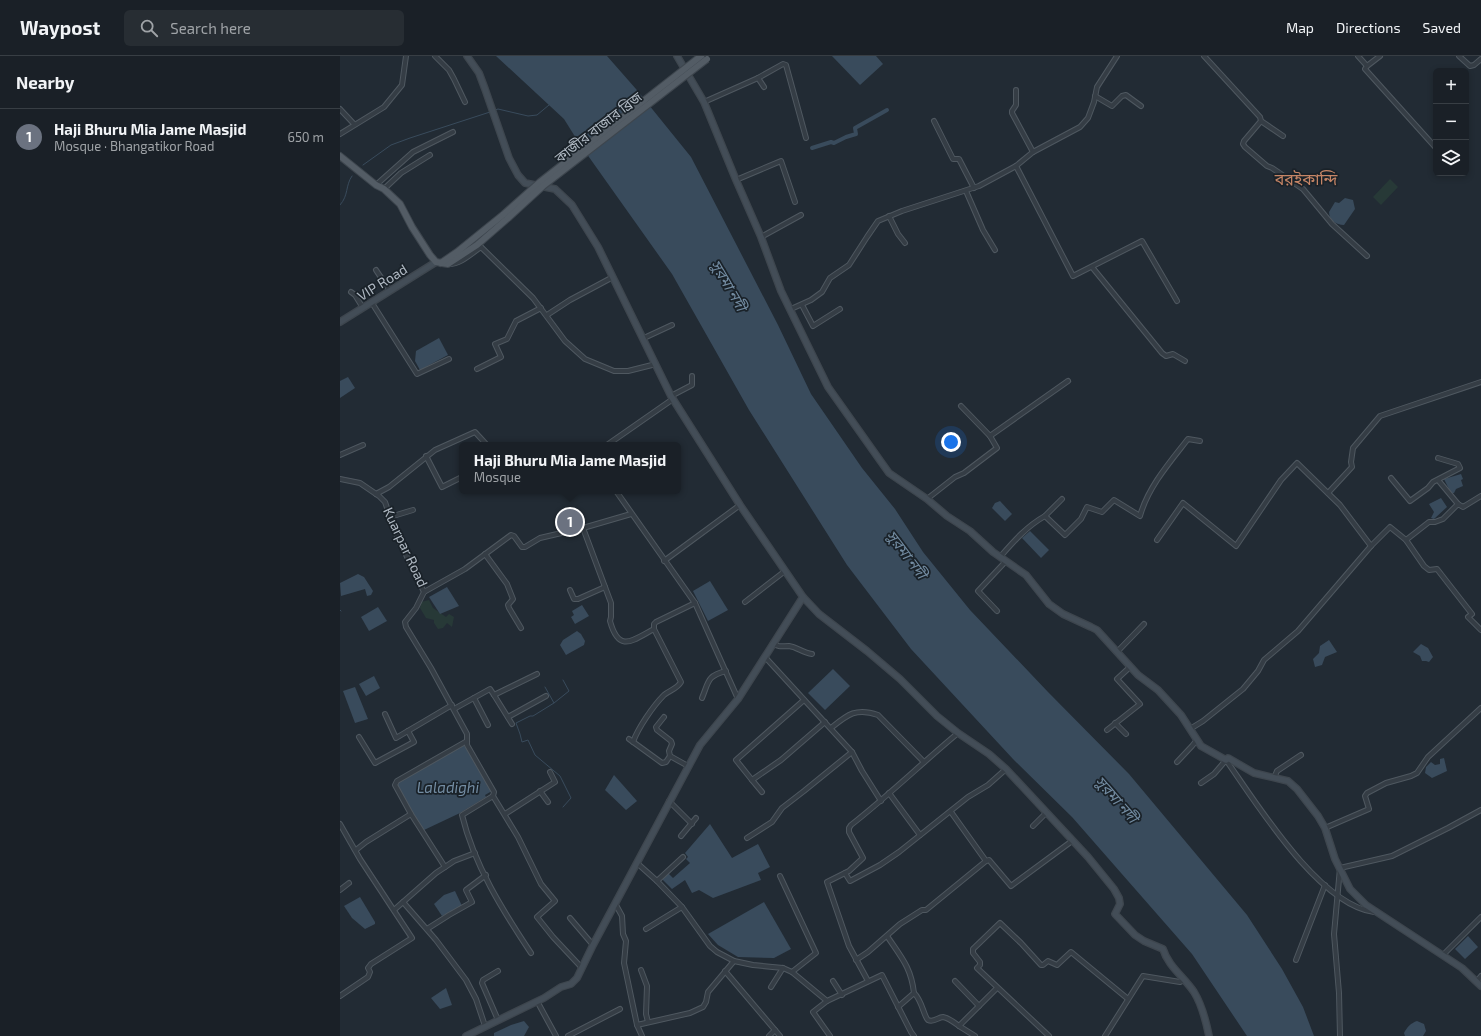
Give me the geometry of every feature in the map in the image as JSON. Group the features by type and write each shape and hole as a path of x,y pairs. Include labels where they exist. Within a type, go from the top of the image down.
{"main road":[{"name":"কাজীর বাজার ব্রিজ","path":"442,263 477,245 506,216 706,57"},
{"path":"340,156 376,185 384,189 400,204 430,255 442,263"}],"street":[{"path":"340,134 354,124 384,107 400,88 406,56"},
{"path":"435,56 452,75 465,102"},
{"path":"467,56 479,73 509,158 518,176 525,183 555,189 563,195 572,206 598,247 644,338 672,398 740,505 803,597 819,614 900,679 937,716 958,733 989,754 1006,769 1047,812 1088,857 1114,889 1119,898 1120,904 1115,914 1135,935 1162,949 1166,959 1194,992 1201,1006 1209,1036"},
{"path":"678,56 704,102 761,238 781,291 828,387 889,472 970,531 993,552 1026,575 1049,604 1063,614 1097,630 1130,667 1158,690 1181,715 1196,741 1201,746 1226,760 1288,846 1307,868 1337,895 1354,906 1375,912"},
{"path":"791,309 802,305 822,292 830,278 849,265 878,222 890,216 974,188 1016,166 1033,152 1080,127 1088,118 1097,87 1118,56"},
{"path":"1204,56 1260,117 1260,121 1283,136"},
{"path":"1358,56 1367,66"},
{"path":"1380,56 1365,69 1398,108 1433,145"},
{"path":"1459,56 1470,66 1481,60"},
{"path":"704,102 758,78 783,64 786,65 806,138"},
{"path":"758,78 764,86"},
{"path":"1016,90 1016,105 1012,113 1033,152"},
{"path":"1095,96 1112,106 1122,96 1126,95 1141,106"},
{"path":"340,109 354,124"},
{"path":"1260,121 1244,141 1245,147 1266,166 1272,168 1303,189 1332,224 1367,256"},
{"path":"934,122 954,159 959,159 974,188"},
{"path":"376,185 413,152 453,132"},
{"path":"384,189 401,173 430,155"},
{"path":"736,180 781,161 795,202"},
{"path":"1016,166 1072,275 1075,276 1092,268 1142,240 1177,301"},
{"path":"966,191 983,230 995,250"},
{"path":"761,238 801,215"},
{"path":"890,216 898,234 905,243"},
{"path":"442,263 453,265 482,247 529,293 565,341 585,359 614,371 628,371 656,364"},
{"name":"VIP Road","path":"340,322 390,291 442,263"},
{"path":"1092,268 1162,353 1166,356 1173,354 1185,361"},
{"path":"376,270 390,291"},
{"path":"547,315 570,300 613,277"},
{"path":"351,292 355,295 364,308"},
{"path":"372,303 417,374 449,359"},
{"path":"802,305 813,326 840,309"},
{"path":"477,369 501,357 495,344 507,339 516,321 541,308"},
{"path":"644,338 672,325"},
{"path":"611,442 692,385 692,376"},
{"path":"990,436 1068,381"},
{"path":"1328,493 1352,467 1351,462 1353,448 1380,416 1481,382"},
{"path":"927,499 955,476 964,472 997,448 990,436 961,406"},
{"path":"376,494 389,487 434,450 475,432 484,442"},
{"path":"1045,516 1065,534 1081,519 1087,507 1102,512 1114,500 1140,516 1144,502 1169,462 1188,440 1200,441"},
{"path":"340,455 363,445"},
{"path":"426,456 442,487 459,478"},
{"path":"1391,478 1410,501 1428,488 1433,482 1460,468 1458,464 1438,458"},
{"path":"1157,540 1184,503 1236,546 1281,480 1297,463 1340,505 1370,546"},
{"name":"Kuarpar Road","path":"340,479 346,482 357,482 376,494 385,502 396,534 424,592 464,569 511,535 514,536 522,547 524,547 540,538 584,528"},
{"path":"1438,480 1463,508 1481,496"},
{"path":"618,494 695,603 738,699"},
{"path":"1000,557 1016,538 1034,522 1045,516 1062,499"},
{"path":"1406,540 1428,522 1435,522 1443,518 1458,504"},
{"path":"664,561 740,505"},
{"path":"390,517 413,510"},
{"path":"632,514 584,528 611,603 610,621 616,636 622,641 630,642 654,629"},
{"path":"1190,729 1203,721 1243,689 1258,672 1264,660 1298,631 1370,546 1390,527 1406,540 1424,566 1429,570 1437,569 1472,614 1468,617 1481,630"},
{"path":"485,554 507,584 513,599 508,605 521,628"},
{"path":"997,611 978,591 1006,561"},
{"path":"745,602 785,571"},
{"path":"570,590 574,599 578,599 605,586"},
{"path":"424,592 416,608 405,622 406,627 453,707 467,734 466,745 494,792 493,796 505,814 541,884 555,901 537,917 553,937 582,968"},
{"path":"466,1036 537,1001 561,987 571,984 577,978 593,945 616,905 700,745 738,699 803,597"},
{"path":"633,742 638,730 664,695 678,686 681,682 654,629 654,624 695,603"},
{"path":"1117,652 1144,624"},
{"path":"773,643 780,647 790,646 805,653 812,654"},
{"path":"765,657 852,752 881,801"},
{"path":"1107,730 1140,704 1117,679 1130,667"},
{"path":"702,698 710,677 714,674 726,671"},
{"path":"494,695 537,674"},
{"path":"385,714 396,738 490,689 512,724"},
{"path":"508,717 546,696"},
{"path":"474,698 488,725"},
{"path":"762,792 736,760 804,700"},
{"path":"1325,828 1370,809 1365,796 1367,793 1386,783 1412,776 1417,773 1428,757 1481,708"},
{"path":"831,728 847,715 852,713 870,712 878,715 924,762"},
{"path":"628,739 662,763 666,762 670,756 669,751 672,744 671,741 657,730 656,727 664,717"},
{"path":"752,780 781,760 825,722"},
{"path":"1116,723 1126,734"},
{"path":"359,737 375,763 414,742 408,731"},
{"path":"868,981 856,960 844,932 827,882 845,873 864,858 849,832 849,828 958,733"},
{"path":"445,867 394,785 396,781 467,741"},
{"path":"1176,762 1196,741"},
{"path":"747,838 772,822 782,808 852,752"},
{"path":"1274,778 1277,771 1301,755"},
{"path":"670,756 688,766"},
{"path":"1201,783 1214,774 1228,758 1254,773 1288,781 1318,816 1325,828 1335,859 1350,889 1375,912 1462,968 1480,982"},
{"path":"845,873 850,881 880,865 951,812 968,797 988,785 1006,769"},
{"path":"505,814 555,782 550,772"},
{"path":"540,791 548,802"},
{"path":"889,793 920,835"},
{"path":"493,796 462,815 475,854 500,905 532,953"},
{"path":"670,801 692,824"},
{"path":"1340,868 1392,856 1481,810"},
{"path":"951,812 986,861 989,860 1011,886 1072,841"},
{"path":"1033,826 1047,812"},
{"path":"356,850 366,842 411,814"},
{"path":"681,836 696,818"},
{"path":"340,996 368,977 370,972 368,968 371,964 412,938 341,827"},
{"path":"394,910 427,880 445,867 454,861 475,854"},
{"path":"657,881 683,857"},
{"path":"856,960 868,952 900,924 916,913 926,910 986,861"},
{"path":"637,863 682,907 710,946 717,952 734,961 753,965 783,968 792,972 827,1002"},
{"path":"1340,868 1334,934 1339,993 1340,1036"},
{"path":"427,929 472,902 466,890 486,875"},
{"path":"780,876 816,953 792,972"},
{"path":"340,890 349,883"},
{"path":"1296,960 1325,885"},
{"path":"403,902 427,929 466,980 476,999 485,1026"},
{"path":"616,905 622,916 626,941 624,963 637,1025 642,1036"},
{"path":"646,928 682,907"},
{"path":"1443,956 1481,917"},
{"path":"570,918 593,945"},
{"path":"1049,1036 977,968 980,965 980,962 972,951 975,946 1000,923 1021,943 1040,965 1043,965 1048,961 1057,966 1070,952 1128,999"},
{"path":"887,936 912,977 914,993 921,1001 925,1017 928,1020 933,1021 945,1017 975,1036"},
{"path":"637,1025 690,1013 703,1007 706,1002 708,992 734,961"},
{"path":"771,987 783,968"},
{"path":"641,970 647,986 646,1014 648,1022"},
{"path":"498,971 483,980 482,983 498,1020"},
{"path":"725,971 780,1036"},
{"path":"830,1036 813,1012 827,1002 882,975 914,1036"},
{"path":"1105,1036 1144,975 1180,982 1184,980"},
{"path":"833,981 842,995"},
{"path":"955,981 979,1006"},
{"path":"960,1026 997,988"},
{"path":"898,1007 914,993"},
{"path":"537,1001 556,1036"},
{"path":"568,1036 620,1009"},
{"path":"768,1036 775,1030"}],"shaded area":[{"path":"1390,179 1398,187 1381,205 1373,197"},
{"path":"429,600 433,608 446,617 449,614 454,617 452,627 447,623 443,628 438,629 434,623 434,620 426,618 420,608 421,602"}],"water":[{"name":"সুরমা নদী","path":"496,56 607,56 636,89 691,157 778,325 811,394 862,468 895,509 923,552 970,610 1129,774 1247,915 1282,969 1303,1007 1314,1036 1247,1036 1192,954 1072,817 1013,759 911,649 847,565 749,410 672,274 579,143 564,119"},
{"path":"832,56 876,56 883,64 860,85"},
{"path":"1345,198 1353,200 1355,209 1344,225 1341,225 1332,220 1329,212 1335,202 1339,203"},
{"path":"439,338 448,355 420,370 415,361 416,351"},
{"path":"348,377 355,388 340,398 340,381"},
{"path":"1461,474 1463,486 1456,489 1454,493 1451,493 1444,479"},
{"path":"1441,498 1447,507 1434,519 1431,518 1434,512 1429,504"},
{"path":"1000,501 1012,514 1005,521 992,508 995,503"},
{"path":"1030,531 1049,550 1041,558 1022,538"},
{"path":"358,574 364,577 373,591 371,595 367,596 365,589 341,596 340,583"},
{"path":"710,581 728,610 708,621 693,591"},
{"path":"447,587 459,606 440,614 429,597"},
{"path":"582,605 589,616 575,624 571,617 574,615 572,611"},
{"path":"378,607 387,621 369,631 361,617"},
{"path":"577,631 581,634 585,641 584,645 566,655 560,645 563,640"},
{"path":"1329,640 1337,652 1325,657 1322,665 1315,667 1313,659 1319,653 1320,646"},
{"path":"1421,644 1428,648 1433,657 1429,662 1422,661 1420,656 1413,652"},
{"path":"833,669 850,686 825,710 808,693"},
{"path":"374,676 380,688 366,696 359,684"},
{"path":"355,687 368,719 355,723 343,691"},
{"name":"Laladighi","path":"464,745 492,791 485,795 486,797 460,813 424,830 412,813 396,785 398,782"},
{"path":"1444,758 1447,771 1432,778 1425,773 1426,767 1431,762 1435,765 1440,764 1440,759"},
{"path":"614,775 637,801 626,810 605,790"},
{"path":"710,824 732,858 758,844 770,867 758,873 761,880 713,898 699,890 692,893 685,880 672,889 662,879 668,873 673,878 690,863 686,859 688,857 685,853"},
{"path":"455,891 462,906 442,916 434,904 444,895"},
{"path":"360,897 375,922 375,924 365,929 352,918 344,906"},
{"path":"764,902 791,949 774,958 738,957 718,945 708,934"},
{"path":"1468,936 1478,947 1465,959 1455,949"},
{"path":"446,988 452,1005 440,1009 431,998"},
{"path":"524,1021 529,1027 524,1036 494,1036 494,1033"},
{"path":"1417,1021 1424,1024 1426,1031 1423,1036 1405,1036 1404,1033 1408,1027"}],"waterway":[{"path":"495,110 498,109 528,116 537,115 549,105"},
{"path":"812,148 831,142 834,143 856,134 855,128 887,110"},
{"path":"363,165 391,145 490,112"},
{"path":"340,205 345,198 348,183 352,176"},
{"path":"545,687 554,703 569,691 563,680"},
{"path":"554,703 533,716 516,723 522,742 528,740 535,755 560,776 571,798 563,807"}],"place":[{"name":"Haji Bhuru Mia Jame Masjid","path":"570,522"}],"district":[{"name":"বরইকান্দি","path":"1306,178"}]}
